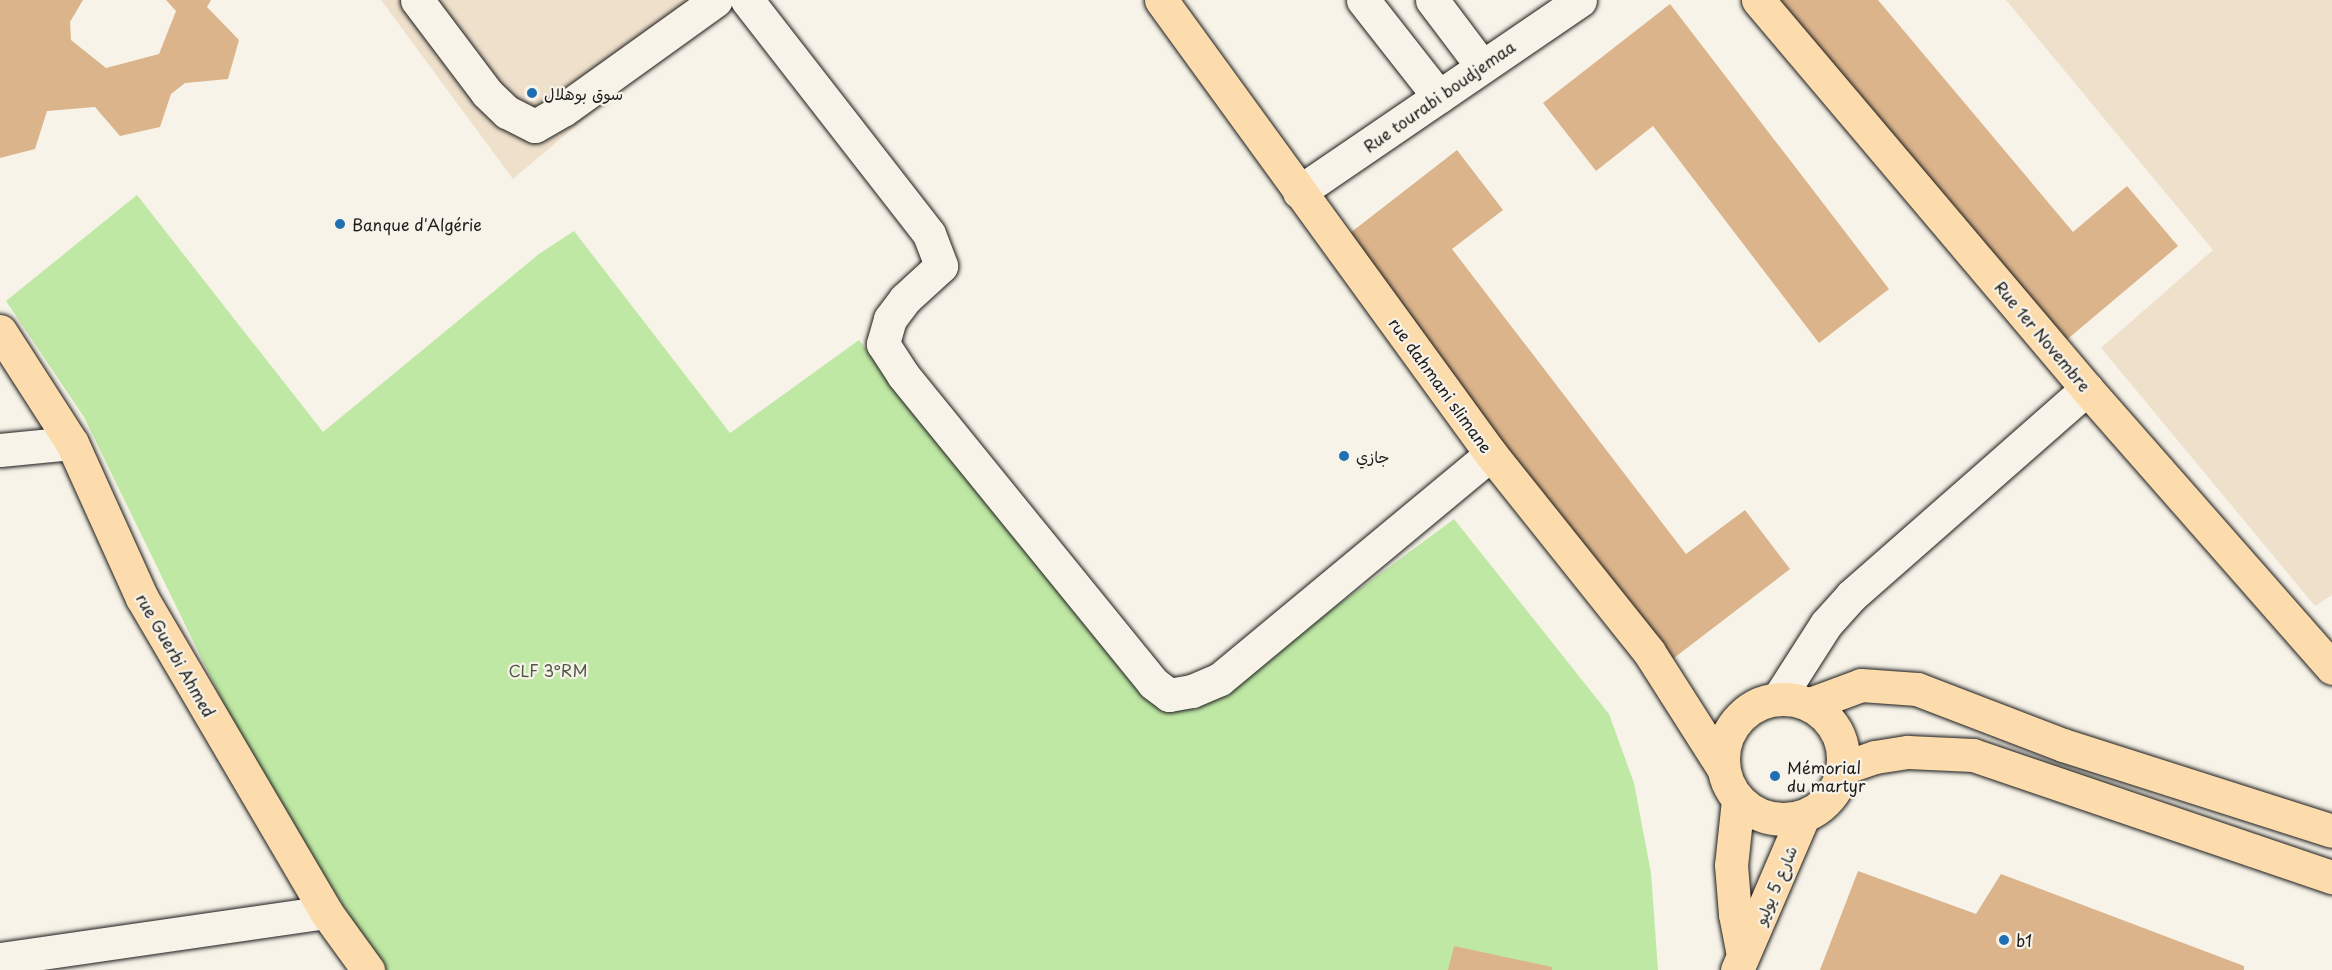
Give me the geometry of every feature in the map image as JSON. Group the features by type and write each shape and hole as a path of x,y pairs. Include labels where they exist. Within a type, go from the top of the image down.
{"main road":[{"name":"rue dahmani slimane","path":"1161,0 1491,454 1649,651 1723,768"},
{"name":"Rue 1er Novembre","path":"1758,0 2087,389 2332,669"},
{"name":"rue Guerbi Ahmed","path":"0,331 72,443 142,598 326,912 368,970"},
{"path":"1810,704 1835,726 1844,754 1843,768 1830,798 1803,817 1768,819 1738,800 1723,768 1723,752 1736,721 1748,710 1778,699 1810,704 1861,685 1917,689 2063,745 2332,831"},
{"path":"1843,768 1875,757 1908,752 1973,755 2332,877"},
{"name":"شارع 5 يوليو","path":"1738,800 1731,865 1739,960"},
{"name":"شارع 5 يوليو","path":"1739,960 1757,927 1803,817"}],"street":[{"path":"417,0 487,93 507,112 535,126 563,110 716,0"},
{"path":"747,0 929,234 941,266 904,299 890,319 883,344 917,394 1153,683 1169,695 1192,691 1220,679 1491,454"},
{"path":"1363,0 1439,97"},
{"path":"1432,0 1481,65"},
{"name":"Rue tourabi boudjemaa","path":"1299,192 1439,97 1481,65 1580,0"},
{"path":"1778,699 1826,624 1851,596 2087,389"},
{"path":"0,450 72,443"},
{"path":"0,959 326,912"}],"shaded area":[{"name":"سوق بوهلال","path":"381,0 710,0 716,7 513,179"},
{"path":"2006,0 2332,0 2332,595 2315,606 2101,348 2213,250"}],"green space":[{"name":"CLF 3°RM","path":"137,195 323,432 539,254 574,231 730,433 859,340 1151,703 1196,710 1454,519 1609,714 1634,783 1651,873 1658,970 384,970 250,758 84,417 6,301"}],"building":[{"path":"0,0 83,0 70,22 71,40 106,68 159,54 176,11 166,0 211,0 207,7 239,40 228,79 185,83 171,94 160,127 120,136 95,107 47,111 35,149 0,158"},
{"path":"1776,0 1878,0 2073,232 2127,186 2178,246 2064,342"},
{"path":"1670,4 1889,289 1819,343 1653,126 1596,171 1543,103"},
{"path":"1457,150 1503,210 1452,249 1686,554 1745,510 1790,569 1670,661 1345,237"},
{"name":"b1","path":"1858,871 1976,914 2001,874 2244,966 2244,970 1820,970"},
{"path":"1454,946 1552,967 1552,970 1448,970"}],"place":[{"name":"سوق بوهلال","path":"532,93"},
{"name":"Banque d'Algérie","path":"340,224"},
{"name":"جازي","path":"1344,456"},
{"name":"Mémorial du martyr","path":"1775,776"},
{"name":"b1","path":"2004,940"}]}
